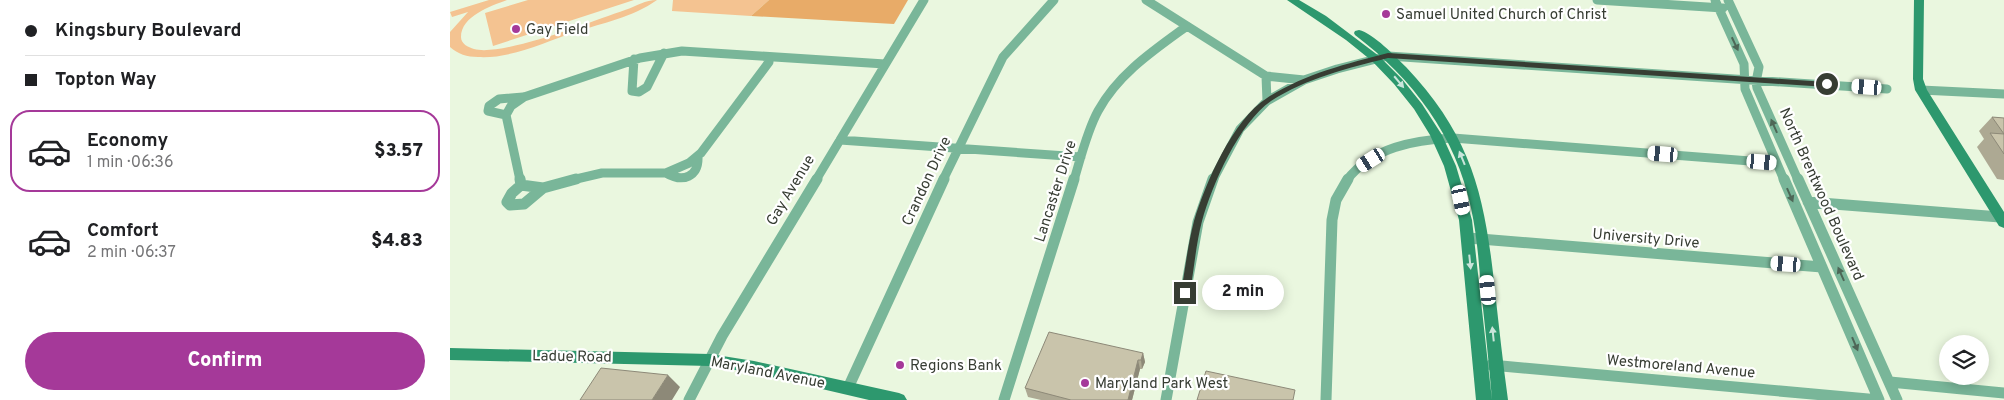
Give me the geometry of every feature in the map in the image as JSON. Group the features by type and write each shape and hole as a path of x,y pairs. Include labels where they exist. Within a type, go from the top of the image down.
{"street":[{"name":"Gay Avenue","path":"689,400 722,336 924,0"},
{"name":"Crandon Drive","path":"848,388 957,148 1003,57 1054,0"},
{"path":"1146,0 1266,76 1304,80"},
{"path":"1597,0 1730,4"},
{"path":"1919,0 1918,80 1921,90 1927,103 2002,220"},
{"path":"1301,2 1348,25 1420,90 1453,138 1471,183 1483,239 1500,400"},
{"name":"North Brentwood Boulevard","path":"1716,4 1744,64 1745,89 1879,400"},
{"name":"North Brentwood Boulevard","path":"1730,4 1757,62 1759,71 1756,80 1757,88 1898,400"},
{"name":"Lancaster Drive","path":"1004,400 1081,157 1098,110 1114,88 1144,57 1187,26"},
{"path":"506,114 488,111 488,106 499,99 524,97 634,60 664,53 682,51 767,60 883,67"},
{"path":"634,60 632,91 636,93 647,87 664,53"},
{"path":"1383,57 1412,97 1438,138 1457,185 1468,238 1484,400"},
{"path":"1166,400 1198,222 1213,180 1240,129 1267,100 1304,80 1383,57 1744,78 1886,89"},
{"path":"521,185 543,188 602,173 666,173 672,179 687,179 694,174 698,166 698,156 767,60"},
{"path":"1266,76 1267,100"},
{"path":"1921,90 2004,94"},
{"path":"521,185 506,114 511,106 524,97"},
{"path":"1326,400 1331,226 1339,192 1357,168 1384,151 1412,141 1453,138 1776,163"},
{"path":"840,140 1081,157"},
{"path":"521,185 509,198 507,202 510,205 524,204 543,188"},
{"path":"1808,202 2002,220"},
{"name":"University Drive","path":"1468,238 1822,267"},
{"name":"Ladue Road","path":"450,354 695,359"},
{"name":"Maryland Avenue","path":"695,359 742,364 899,400"},
{"name":"Westmoreland Avenue","path":"1480,364 1879,400"},
{"path":"1890,382 2004,393"}],"shaded area":[{"path":"489,0 507,0 478,13 466,23 462,30 461,39 465,45 474,49 505,48 526,43 645,2 657,0 628,15 515,53 490,57 474,57 463,55 450,47 450,32 468,12 452,17 450,12"},
{"name":"Gay Field","path":"528,0 634,0 493,46 485,13"},
{"path":"673,0 769,0 751,16 672,11"},
{"path":"769,0 908,0 894,24 751,16"}],"building":[{"path":"1992,117 2004,118 2004,134"},
{"path":"1990,133 2004,134 2004,154"},
{"name":"Maryland Park West","path":"1049,332 1143,353 1141,360 1138,360 1128,400 1071,400 1025,388"},
{"path":"601,368 668,375 652,400 580,400"},
{"path":"1206,371 1295,390 1293,400 1197,400"}],"place":[{"name":"Samuel United Church of Christ","path":"1386,14"},
{"name":"Gay Field","path":"516,29"},
{"name":"Regions Bank","path":"900,365"},
{"name":"Maryland Park West","path":"1085,383"}],"route":[{"path":"1185,293 1198,222 1213,180 1240,129 1267,100 1304,80 1337,69 1388,56 1827,84"}]}
